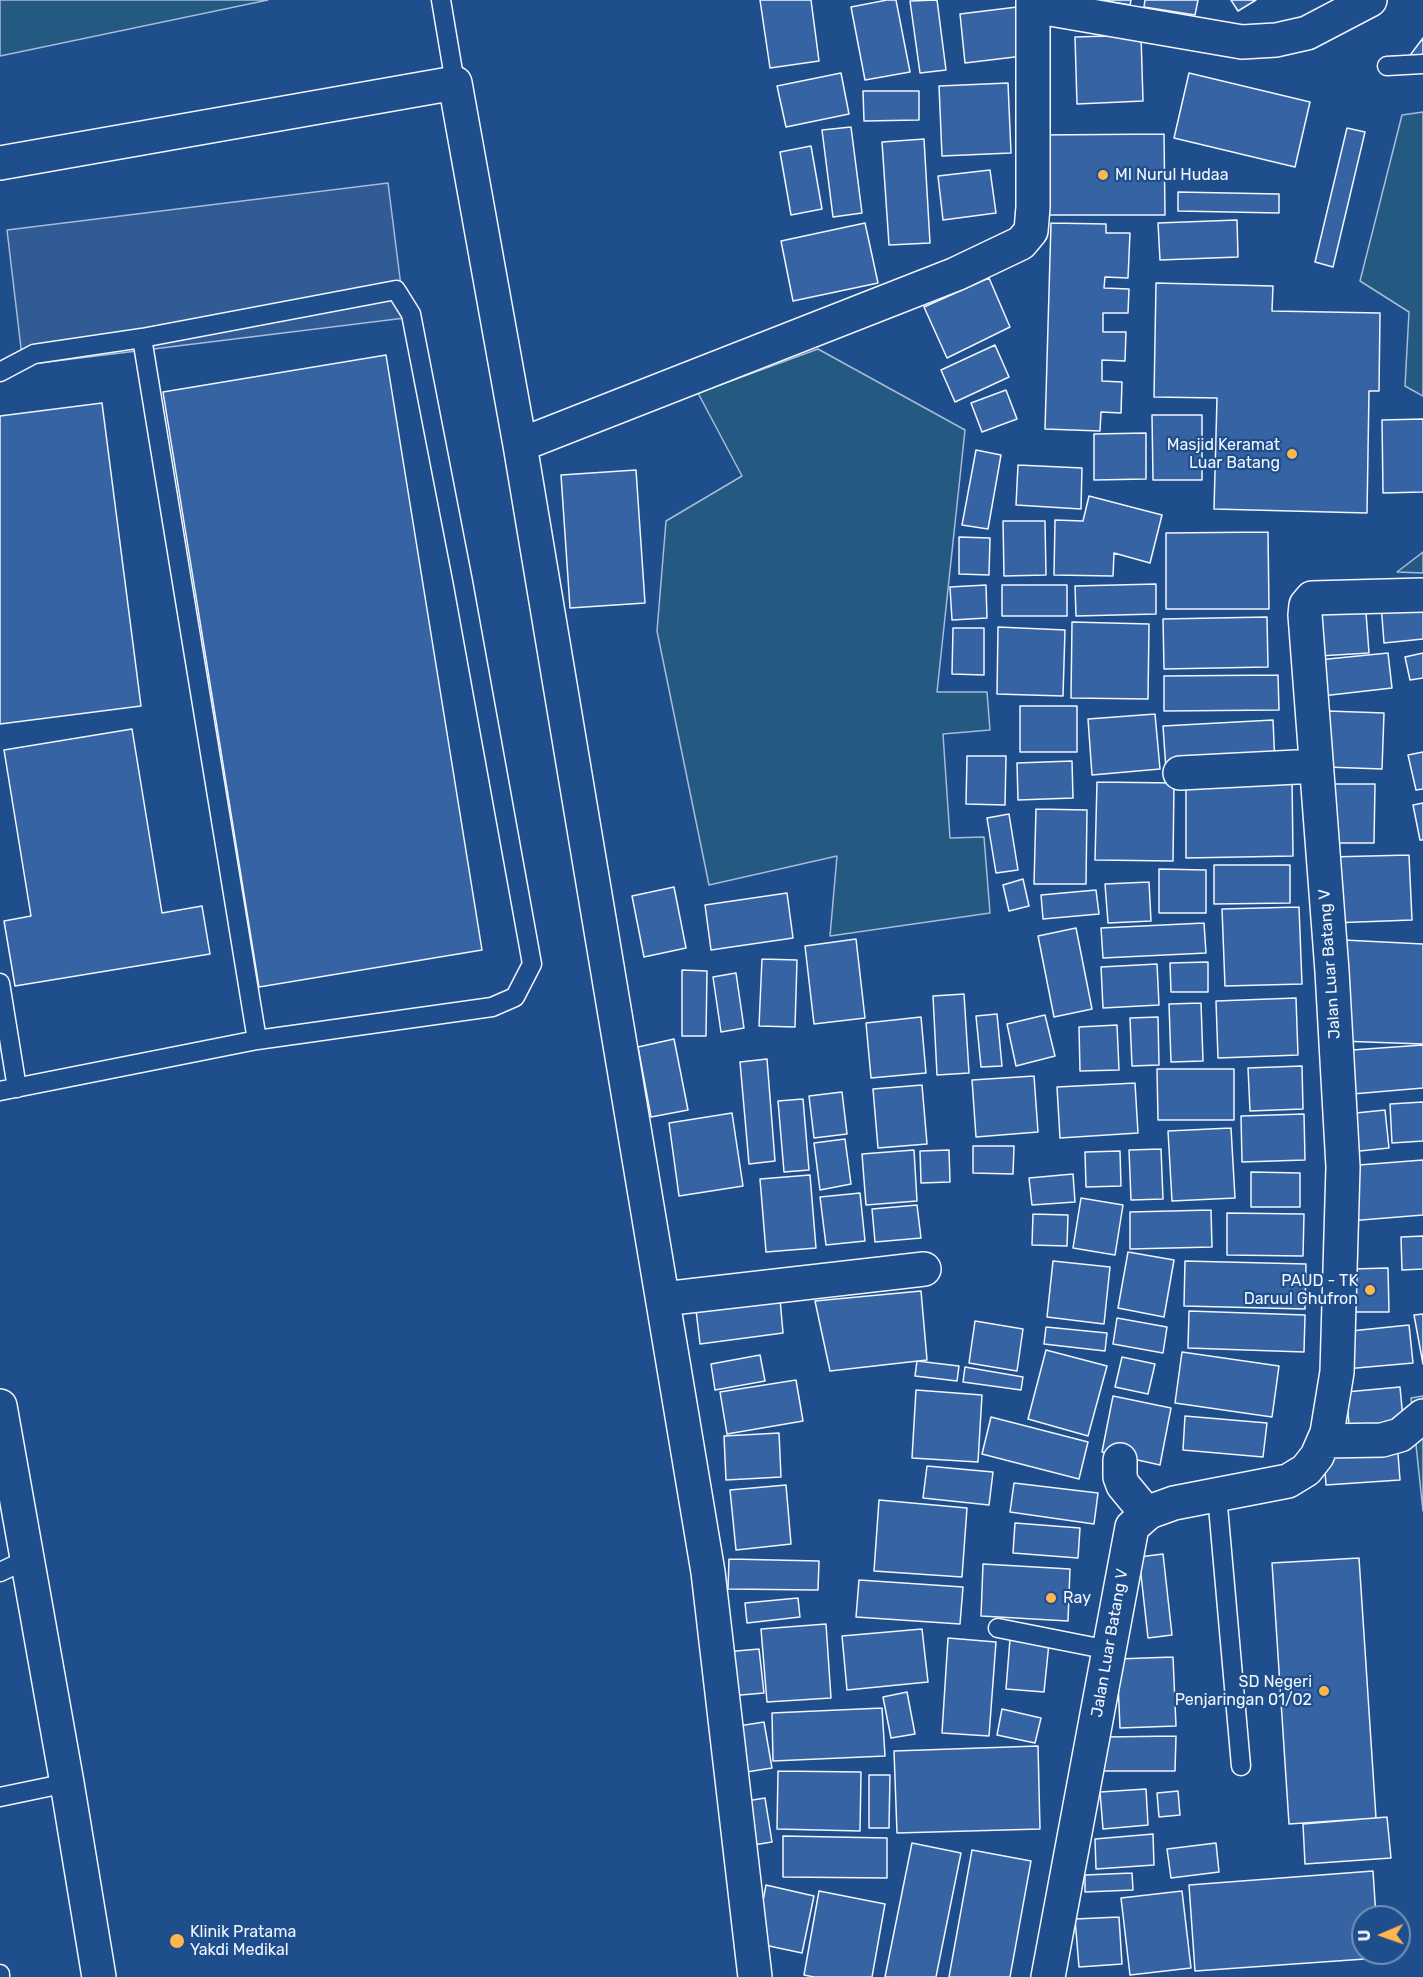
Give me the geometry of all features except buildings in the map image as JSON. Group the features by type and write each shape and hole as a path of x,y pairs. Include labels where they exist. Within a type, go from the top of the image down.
{"street":[{"path":"520,445 956,274 1021,243 1031,231 1033,207 1033,3 1242,42 1276,40 1307,33 1370,0"},
{"path":"0,163 455,83 520,445 708,1572 755,1977"},
{"name":"Jalan Luar Batang V","path":"1048,1977 1132,1527 1147,1514 1174,1503 1288,1481 1306,1470 1317,1456 1327,1433 1337,1371 1343,1167 1332,971 1306,605 1312,598 1423,595"},
{"path":"1180,773 1316,766"},
{"path":"663,1299 924,1269"},
{"path":"0,1406 14,1565 67,1783 99,1977"},
{"path":"1324,1441 1382,1440 1400,1435 1423,1416"},
{"path":"1120,1460 1120,1477 1123,1485 1147,1514"}],"lane":[{"path":"441,0 455,83"},
{"path":"1387,66 1423,64"},
{"path":"0,372 34,354 142,338 396,290 411,314 463,582 532,964 515,997 492,1008 257,1040 8,1090 0,983"},
{"path":"142,338 257,1040"},
{"path":"1216,1495 1240,1766"},
{"path":"998,1628 1109,1650"},
{"path":"0,1797 67,1783"}],"shaded area":[{"path":"0,0 268,0 0,56"},
{"path":"1423,112 1423,396 1405,386 1409,312 1360,281 1402,115"},
{"path":"388,183 405,318 23,365 7,230"},
{"path":"818,349 965,430 937,692 987,692 990,730 943,734 950,838 984,837 990,913 830,936 837,856 709,885 657,631 666,521 742,476 698,393"},
{"path":"1423,552 1423,573 1397,572"},
{"path":"1423,1396 1423,1511 1411,1398"}],"place":[{"name":"MI Nurul Hudaa","path":"1103,175"},
{"name":"Masjid Keramat Luar Batang","path":"1292,454"},
{"name":"PAUD - TK Daruul Ghufron","path":"1370,1290"},
{"name":"Ray","path":"1051,1598"},
{"name":"SD Negeri Penjaringan 01/02","path":"1324,1691"},
{"name":"Klinik Pratama Yakdi Medikal","path":"177,1941"}]}
